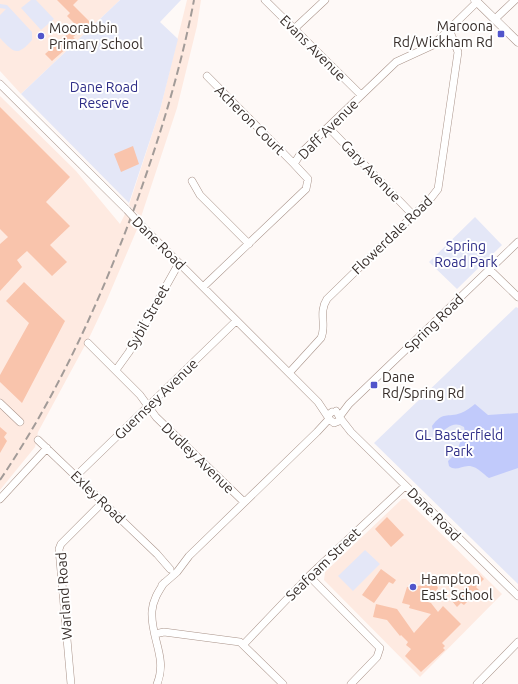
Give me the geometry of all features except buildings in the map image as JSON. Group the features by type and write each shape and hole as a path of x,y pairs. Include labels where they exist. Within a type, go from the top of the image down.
{"street":[{"name":"Evans Avenue","path":"265,0 361,95"},
{"path":"294,29 325,0"},
{"path":"495,19 515,0"},
{"path":"476,1 518,42"},
{"name":"Daff Avenue","path":"203,287 308,186 307,177 294,164 302,153 396,62 433,45 476,1"},
{"name":"Flowerdale Road","path":"288,373 322,338 322,312 327,300 432,198 439,186 458,52 449,30"},
{"name":"Acheron Court","path":"207,76 294,164"},
{"name":"Dane Road","path":"0,84 288,373 351,432 518,596"},
{"name":"Gary Avenue","path":"329,128 413,215"},
{"path":"192,181 200,195 249,244"},
{"name":"Spring Road","path":"173,568 189,556 317,432 349,404 518,242"},
{"name":"Sybil Street","path":"116,370 129,352 180,263"},
{"path":"489,269 518,297"},
{"name":"Guernsey Avenue","path":"76,476 236,321"},
{"name":"Dudley Avenue","path":"88,343 140,395 156,417 244,502"},
{"path":"0,403 20,422"},
{"name":"Exley Road","path":"38,440 173,568"},
{"path":"0,499 47,448"},
{"name":"Seafoam Street","path":"244,644 309,576 405,486"},
{"name":"Warland Road","path":"71,684 59,549 61,544 103,502"},
{"path":"157,684 161,662 152,621 153,606 157,593 173,568"},
{"path":"309,576 376,643 380,651 377,657 351,684"},
{"path":"155,634 164,632 237,641 244,644 284,684"},
{"path":"477,684 518,642"}],"shaded area":[{"name":"Moorabbin Primary School","path":"0,0 120,0 21,94 0,71"},
{"path":"187,0 201,0 197,26 177,108 141,217 129,205 160,110"},
{"path":"0,96 76,171 120,224 125,214 138,227 90,336 38,432 35,447 0,490"},
{"name":"Hampton East School","path":"402,499 406,499 502,594 420,677 324,580 325,572"}],"green space":[{"path":"31,0 36,0 54,19 41,30 21,8"},
{"name":"Dane Road Reserve","path":"120,0 181,0 160,22 178,39 160,110 129,203 21,94"},
{"path":"0,4 7,5 32,32 32,40 19,51 12,50 0,38 0,15 6,9 0,8"},
{"name":"Spring Road Park","path":"475,217 502,245 457,289 429,262"},
{"name":"GL Basterfield Park","path":"516,307 518,308 518,584 374,443"},
{"path":"365,550 380,564 353,591 338,576"}],"water":[{"path":"475,404 488,415 518,413 518,468 489,478 473,467 467,466 452,468 449,466 448,461 455,454 465,432 464,427 457,424 453,425 438,434 433,431 432,426 439,418 461,413"}],"railway":[{"path":"0,480 21,447 60,379 78,344 110,272 155,149 177,75 194,0"}],"place":[{"name":"Maroona Rd/Wickham Rd","path":"501,34"},
{"name":"Moorabbin Primary School","path":"41,36"},
{"name":"Dane Rd/Spring Rd","path":"374,385"},
{"name":"Hampton East School","path":"413,587"}]}
